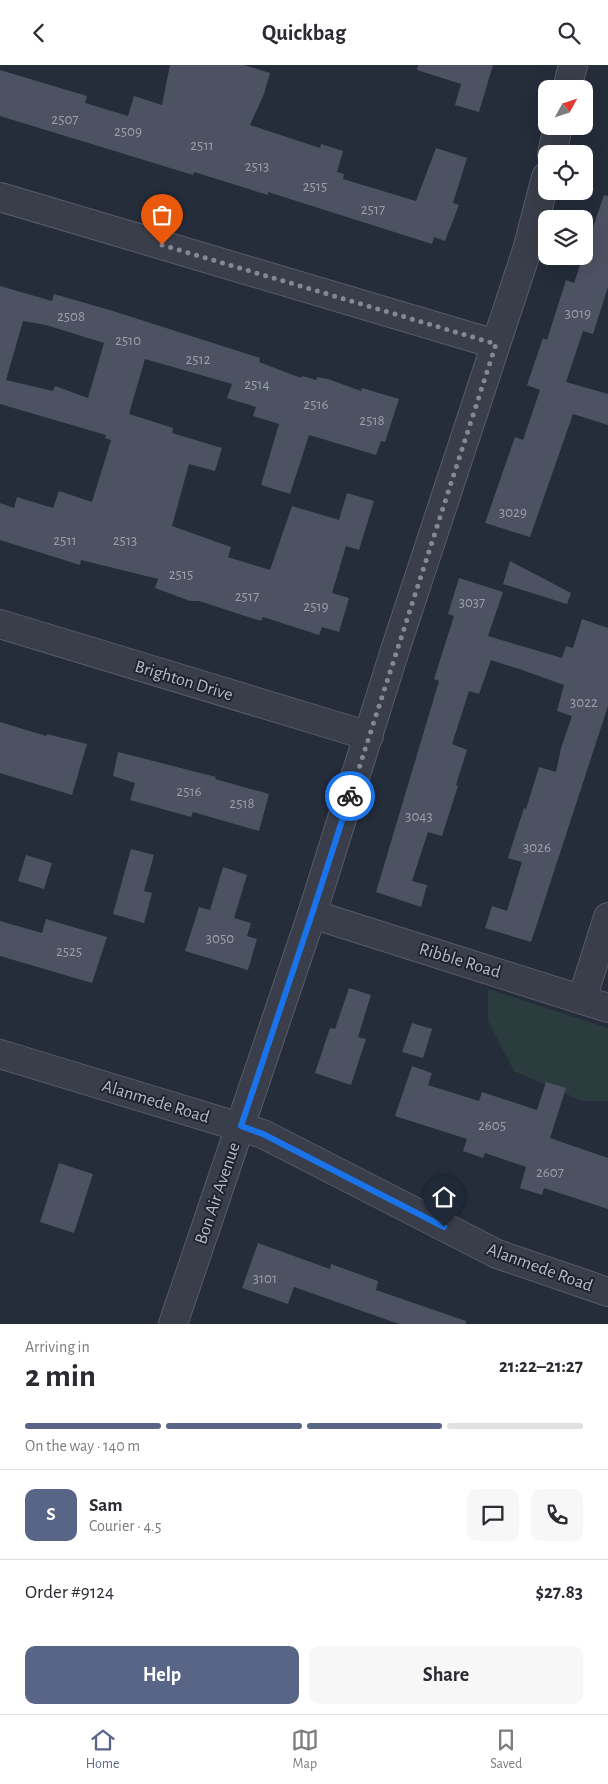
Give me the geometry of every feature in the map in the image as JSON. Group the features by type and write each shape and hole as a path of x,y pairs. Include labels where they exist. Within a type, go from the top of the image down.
{"street":[{"path":"569,80 573,65"},
{"path":"0,197 496,344"},
{"name":"Bon Air Avenue","path":"173,1324 312,914 527,250 540,200"},
{"name":"Brighton Drive","path":"0,624 369,736"},
{"name":"Ribble Road","path":"312,914 608,1008"},
{"path":"582,999 608,917"},
{"name":"Alanmede Road","path":"0,1054 263,1134 285,1147 497,1254 608,1292"}],"shaded area":[{"path":"488,989 608,1028 608,1101 582,1101 514,1071 488,1021"}],"building":[{"path":"170,65 244,65 270,73 264,94 250,125 320,148 321,144 343,151 337,172 344,174 343,179 416,201 436,148 467,158 453,203 459,205 445,241 434,237 432,244 268,192 268,195 194,172 193,175 0,116 0,70 87,96 85,103 128,116 134,96 162,105"},
{"path":"418,65 493,65 479,112 455,105 461,84 417,70"},
{"path":"604,195 608,196 608,287 593,334 583,331 566,382 608,394 608,425 573,414 530,537 485,523 515,437 523,440 540,390 527,385 543,338 547,340 566,280 574,283 580,265 593,265 593,227"},
{"path":"0,286 52,301 54,294 260,358 259,362 301,378 302,376 316,380 317,377 328,379 361,391 362,388 399,399 385,442 381,441 376,455 309,435 290,494 261,485 279,424 253,416 256,407 227,398 232,384 145,359 129,414 173,428 172,433 222,448 215,471 189,464 172,526 231,547 228,557 270,570 292,506 339,520 347,493 374,501 359,550 346,546 332,593 349,598 339,632 322,627 319,635 263,617 261,621 199,601 190,601 155,588 158,579 81,560 80,565 0,540 0,503 14,508 17,497 53,508 59,491 92,502 111,440 105,438 106,435 0,404","holes":["23,321 46,325 104,343 88,398 55,386 53,391 6,380"]},
{"path":"510,561 571,593 567,604 503,584"},
{"path":"459,578 503,592 488,636 562,658 566,646 573,648 582,619 608,628 608,706 531,942 485,928 492,906 507,911 522,862 508,858 524,808 526,809 539,767 556,772 561,748 572,716 557,711 564,685 491,660 479,694 469,691 452,744 467,750 442,836 428,832 412,881 427,885 421,907 376,892 439,681 434,679 454,616 448,614"},
{"path":"0,722 46,736 47,734 87,744 72,795 0,773"},
{"path":"118,752 216,777 215,779 269,794 259,831 193,812 191,817 130,800 135,783 113,776"},
{"path":"131,849 154,855 144,891 152,893 144,923 113,914"},
{"path":"26,855 52,863 44,889 18,881"},
{"path":"223,867 247,875 234,918 251,923 247,936 257,939 248,970 185,951 199,907 210,910"},
{"path":"46,919 107,937 92,983 0,956 0,921 42,933"},
{"path":"349,988 371,995 358,1037 366,1039 351,1085 315,1073 330,1028 335,1029"},
{"path":"412,1023 432,1029 423,1058 402,1052"},
{"path":"412,1066 432,1073 428,1085 479,1101 482,1092 537,1110 546,1082 566,1088 550,1138 608,1158 608,1209 544,1188 542,1195 520,1188 526,1167 485,1153 483,1158 463,1151 467,1139 395,1116"},
{"path":"59,1163 93,1174 74,1233 40,1222"},
{"path":"258,1243 330,1269 331,1264 378,1281 376,1290 466,1321 466,1324 399,1324 294,1287 288,1304 242,1288"}],"way so far":[{"path":"162,245 496,344 396,647 350,796"}],"route":[{"path":"350,796 241,1126 263,1134 285,1147 444,1227"}]}
